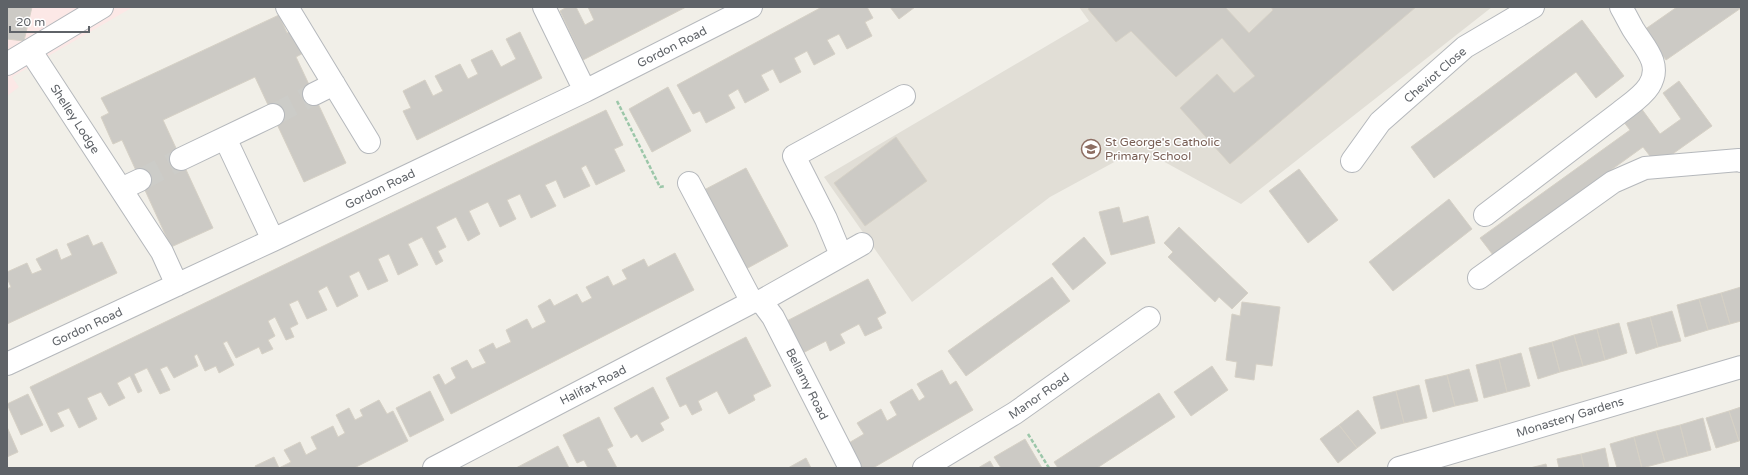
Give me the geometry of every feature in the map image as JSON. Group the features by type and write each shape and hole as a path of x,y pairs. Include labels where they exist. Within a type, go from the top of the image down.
{"street":[{"path":"7,64 102,7"},
{"path":"286,7 369,142"},
{"path":"544,7 585,91"},
{"name":"Gordon Road","path":"7,364 273,240 585,91 751,7"},
{"name":"Cheviot Close","path":"1352,161 1380,122 1465,47 1533,7"},
{"path":"1485,215 1620,113 1640,97 1649,86 1654,71 1651,54 1633,29 1621,7"},
{"name":"Shelley Lodge","path":"30,50 131,184 177,285"},
{"path":"314,94 334,84"},
{"path":"841,255 826,219 794,156 904,96"},
{"path":"181,159 273,114"},
{"path":"225,138 273,240"},
{"path":"1479,278 1613,182 1645,168 1741,161"},
{"path":"689,183 757,302"},
{"name":"Halifax Road","path":"434,468 757,302 862,244"},
{"name":"Bellamy Road","path":"757,302 773,317 850,468"},
{"name":"Manor Road","path":"924,468 1015,413 1149,318"},
{"name":"Monastery Gardens","path":"1400,468 1741,366"}],"path":[{"path":"606,80 660,187 689,183"},
{"path":"1015,413 1049,468"}],"shaded area":[{"path":"7,7 133,7 12,77 19,87 7,96"},
{"name":"St George's Catholic Primary School","path":"1079,7 1492,7 1241,204 1161,160 1118,160 1050,197 912,302 824,177 1089,21"}],"building":[{"path":"7,7 32,7 24,41 7,39"},
{"path":"567,7 576,7 585,25 594,20 588,7 686,7 583,60 560,11"},
{"path":"822,7 867,7 873,18 865,22 872,36 847,49 839,34 827,40 835,54 814,65 807,51 794,58 801,72 780,83 773,69 761,75 769,90 745,103 738,89 728,95 735,108 706,123 700,111 693,114 677,85"},
{"path":"890,7 915,7 899,19"},
{"path":"1090,7 1225,7 1249,33 1273,10 1271,7 1416,7 1230,164 1180,108 1217,74 1234,93 1255,76 1222,38 1176,77 1131,31 1116,42 1088,9"},
{"path":"1677,7 1741,8 1666,60 1644,30"},
{"path":"279,15 287,33 297,28 307,51 296,57 346,163 304,182 255,77 163,120 213,228 171,247 122,140 113,144 101,117 109,113 101,98"},
{"path":"1582,20 1624,76 1596,98 1576,72 1434,178 1411,147"},
{"path":"520,32 542,78 417,140 403,111 411,108 403,91 425,80 433,96 443,91 435,76 460,64 468,79 478,74 471,60 492,50 501,67 516,59 506,39"},
{"path":"1679,81 1712,126 1657,165 1643,147 1493,255 1480,238 1630,130 1623,121 1641,108 1660,134 1681,119 1663,93"},
{"path":"668,87 691,131 652,152 629,109"},
{"path":"606,110 623,145 614,149 625,171 596,185 586,165 581,168 590,186 564,198 556,180 545,185 556,206 531,218 520,194 507,200 516,219 500,227 488,202 469,211 480,234 468,241 456,217 436,227 446,247 438,251 443,261 436,265 422,237 408,244 418,265 398,275 389,254 378,259 388,281 368,290 359,271 349,276 358,296 337,307 327,286 318,291 327,310 307,319 298,300 289,304 298,324 290,328 294,337 286,340 275,317 268,321 275,336 268,340 273,349 262,354 259,347 236,358 227,341 223,343 234,365 219,373 216,366 205,371 197,354 194,356 198,366 174,378 167,366 160,369 170,390 160,394 147,368 134,374 142,391 138,393 130,376 117,383 125,398 109,406 101,392 87,398 97,419 79,428 69,408 57,413 64,426 51,432 30,387"},
{"path":"896,137 927,181 865,226 834,183"},
{"path":"746,168 788,246 746,269 704,190"},
{"path":"1299,169 1338,220 1308,243 1269,191"},
{"path":"1449,199 1472,229 1393,291 1369,262"},
{"path":"1119,207 1123,223 1148,216 1155,243 1111,255 1099,212"},
{"path":"1179,227 1248,293 1232,309 1219,297 1215,302 1168,257 1173,252 1164,243"},
{"path":"88,235 93,246 102,242 117,273 7,324 7,289 11,287 7,278 7,272 27,263 32,274 42,270 36,259 57,249 61,260 72,255 67,244"},
{"path":"1084,237 1106,263 1073,290 1052,264"},
{"path":"675,253 694,290 451,414 433,377 439,374 445,385 456,378 451,368 467,360 472,369 486,363 479,350 493,343 496,349 511,342 506,330 527,319 532,329 546,322 538,306 550,299 554,306 577,294 582,303 592,298 586,287 608,276 613,286 627,279 622,270 644,259 648,267"},
{"path":"1052,277 1070,301 966,376 948,351"},
{"path":"868,279 886,313 877,318 882,328 865,336 859,324 840,334 845,343 830,351 826,341 797,356 781,324"},
{"path":"1741,287 1741,321 1730,324 1721,293"},
{"path":"1721,293 1730,324 1708,330 1699,299"},
{"path":"1699,299 1708,330 1685,337 1677,305"},
{"path":"1242,302 1280,307 1272,366 1256,364 1254,380 1235,377 1237,362 1226,360 1232,314 1240,316"},
{"path":"1672,311 1681,341 1658,347 1650,317"},
{"path":"1650,317 1658,347 1636,354 1627,323"},
{"path":"1619,323 1627,353 1605,360 1597,329"},
{"path":"1597,329 1605,360 1583,366 1574,335"},
{"path":"1574,335 1583,366 1560,372 1552,342"},
{"path":"746,337 771,386 753,395 755,400 729,414 717,391 698,401 702,410 692,415 686,404 680,407 666,378"},
{"path":"1552,342 1560,372 1538,379 1529,348"},
{"path":"1521,353 1530,386 1507,392 1499,359"},
{"path":"1499,359 1507,392 1484,398 1476,365"},
{"path":"1212,366 1228,390 1191,416 1174,392"},
{"path":"1469,369 1478,401 1455,406 1447,375"},
{"path":"942,370 950,385 956,381 973,410 873,468 855,468 842,447 864,434 857,423 881,409 887,421 897,415 890,402 912,389 919,401 925,397 917,384"},
{"path":"1447,375 1455,406 1433,412 1425,380"},
{"path":"1419,385 1427,418 1404,423 1396,391"},
{"path":"653,387 669,418 660,423 664,430 642,442 637,434 631,438 614,408"},
{"path":"430,391 444,420 410,437 396,408"},
{"path":"1396,391 1404,423 1381,429 1373,397"},
{"path":"1159,393 1175,417 1097,468 1058,468 1054,462"},
{"path":"28,394 43,425 21,435 7,404"},
{"path":"379,400 387,414 393,411 408,441 354,468 279,468 291,462 284,450 300,442 306,455 317,449 311,437 333,426 338,437 345,433 336,415 349,408 355,420 363,416 360,410"},
{"path":"1741,407 1741,440 1739,441 1729,411"},
{"path":"1358,410 1376,433 1357,448 1339,425"},
{"path":"1729,411 1739,441 1716,448 1706,418"},
{"path":"599,417 613,446 607,449 617,468 588,468 584,460 577,463 563,435"},
{"path":"1703,418 1711,450 1688,456 1680,425"},
{"path":"1339,425 1357,448 1338,463 1320,439"},
{"path":"1680,425 1688,456 1665,462 1656,431"},
{"path":"7,427 18,452 7,457"},
{"path":"1656,431 1665,462 1642,468 1634,437"},
{"path":"1634,437 1642,468 1617,468 1610,444"},
{"path":"1025,439 1042,468 1001,468 994,457"},
{"path":"558,446 569,468 516,468"},
{"path":"1605,448 1609,468 1584,468 1581,454"},
{"path":"1581,454 1584,468 1559,468 1557,459"},
{"path":"274,457 279,468 256,468 255,466"},
{"path":"806,458 811,468 788,468"},
{"path":"990,461 994,468 978,468"},
{"path":"1546,464 1547,468 1530,468"}],"tunnel":[{"path":"273,115 314,94"},
{"path":"140,180 181,159"}],"place":[{"name":"St George's Catholic Primary School","path":"1091,149"}]}
